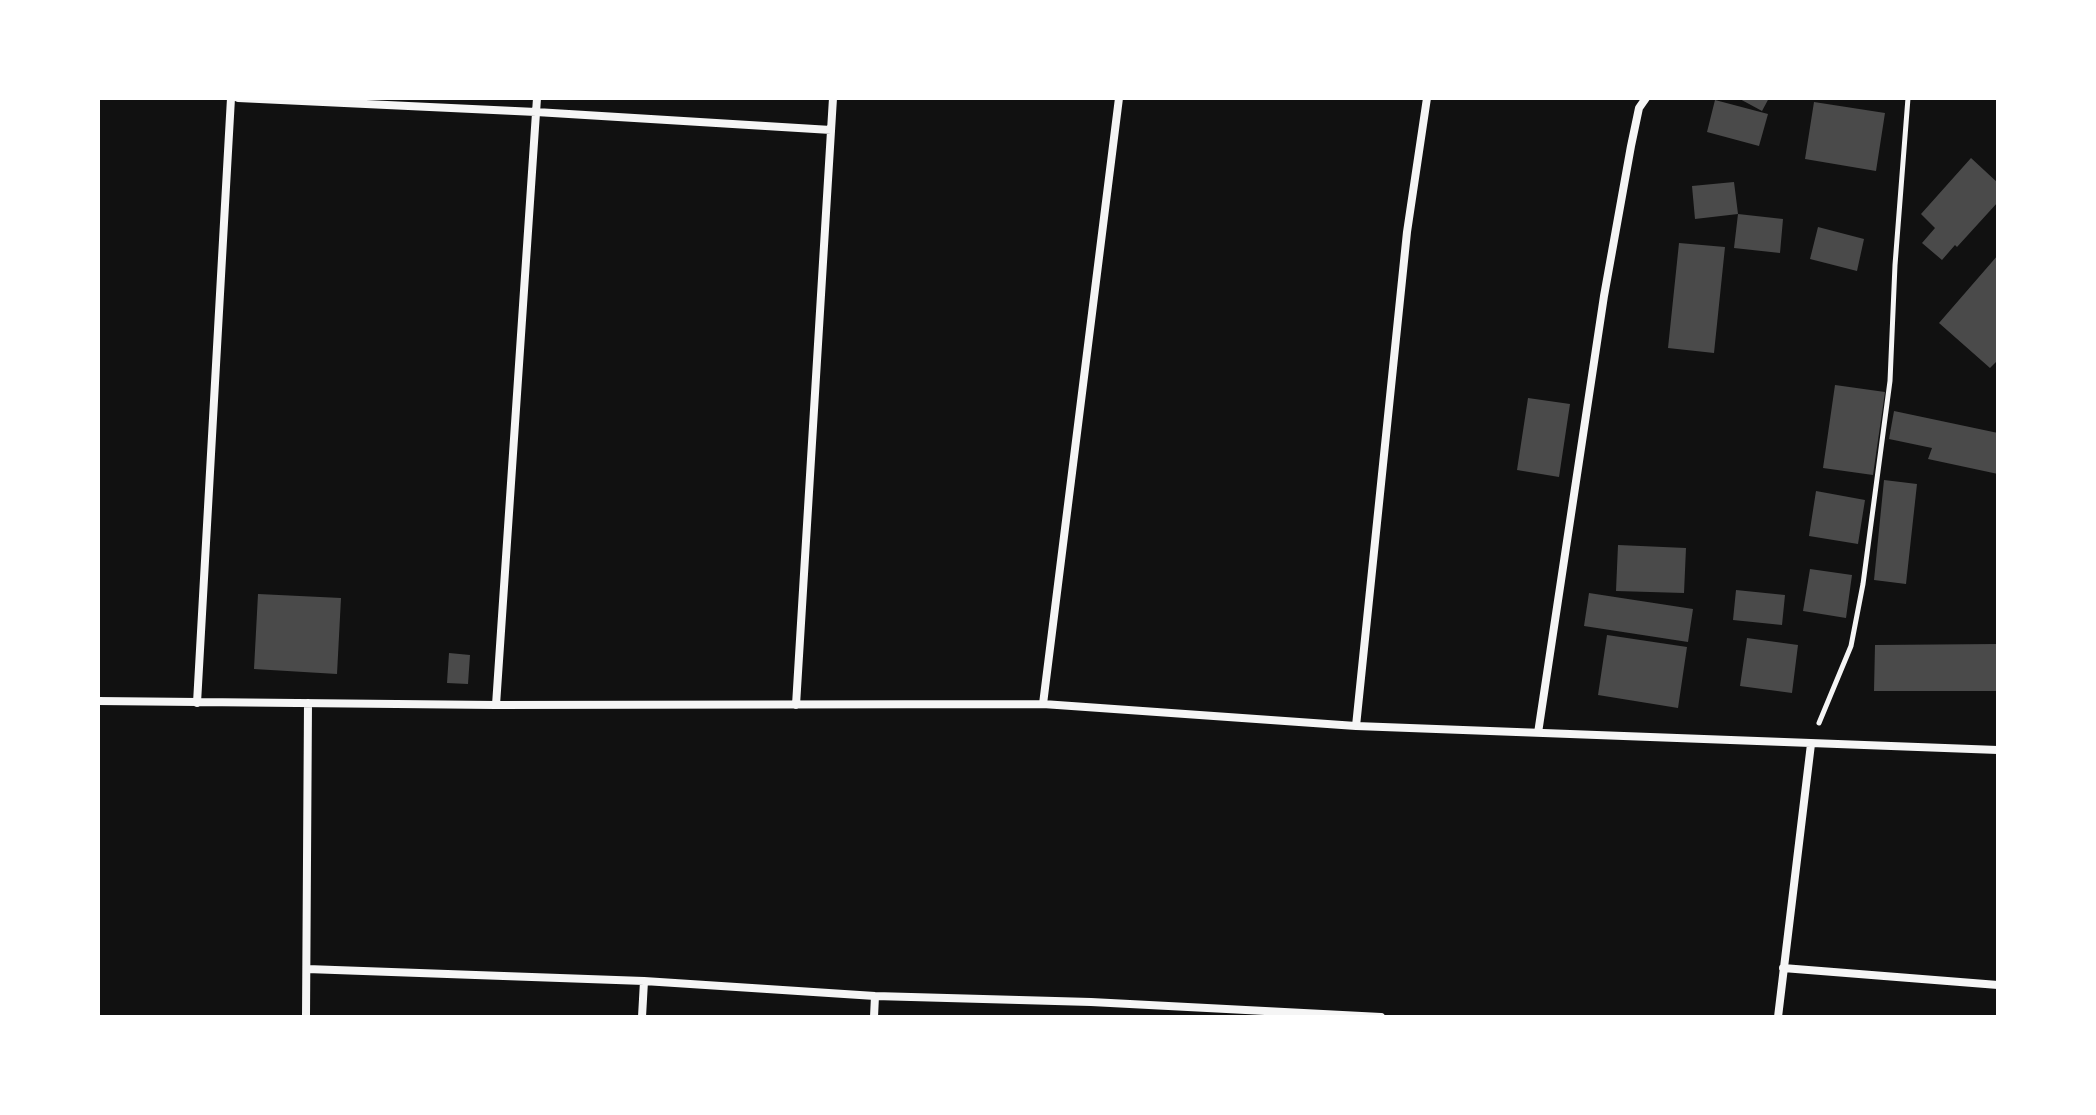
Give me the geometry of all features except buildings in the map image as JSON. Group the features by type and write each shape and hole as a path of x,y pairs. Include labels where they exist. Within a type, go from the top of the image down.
{"street":[{"path":"197,703 231,98"},
{"path":"238,98 831,130"},
{"path":"496,705 537,98"},
{"path":"796,705 833,98"},
{"path":"1043,704 1119,98"},
{"path":"1356,726 1407,232 1427,98"},
{"path":"1538,733 1604,296 1639,108 1646,98"},
{"path":"98,701 496,705 1043,704 1356,726 1998,750"},
{"path":"306,1017 308,703"},
{"path":"1778,1017 1811,744"},
{"path":"1783,968 1998,985"},
{"path":"307,969 644,981 875,996 1091,1002 1381,1017"},
{"path":"642,1017 644,981"},
{"path":"874,1017 875,996"}],"path":[{"path":"1811,744 1851,646 1863,584 1890,381 1908,98"}]}
